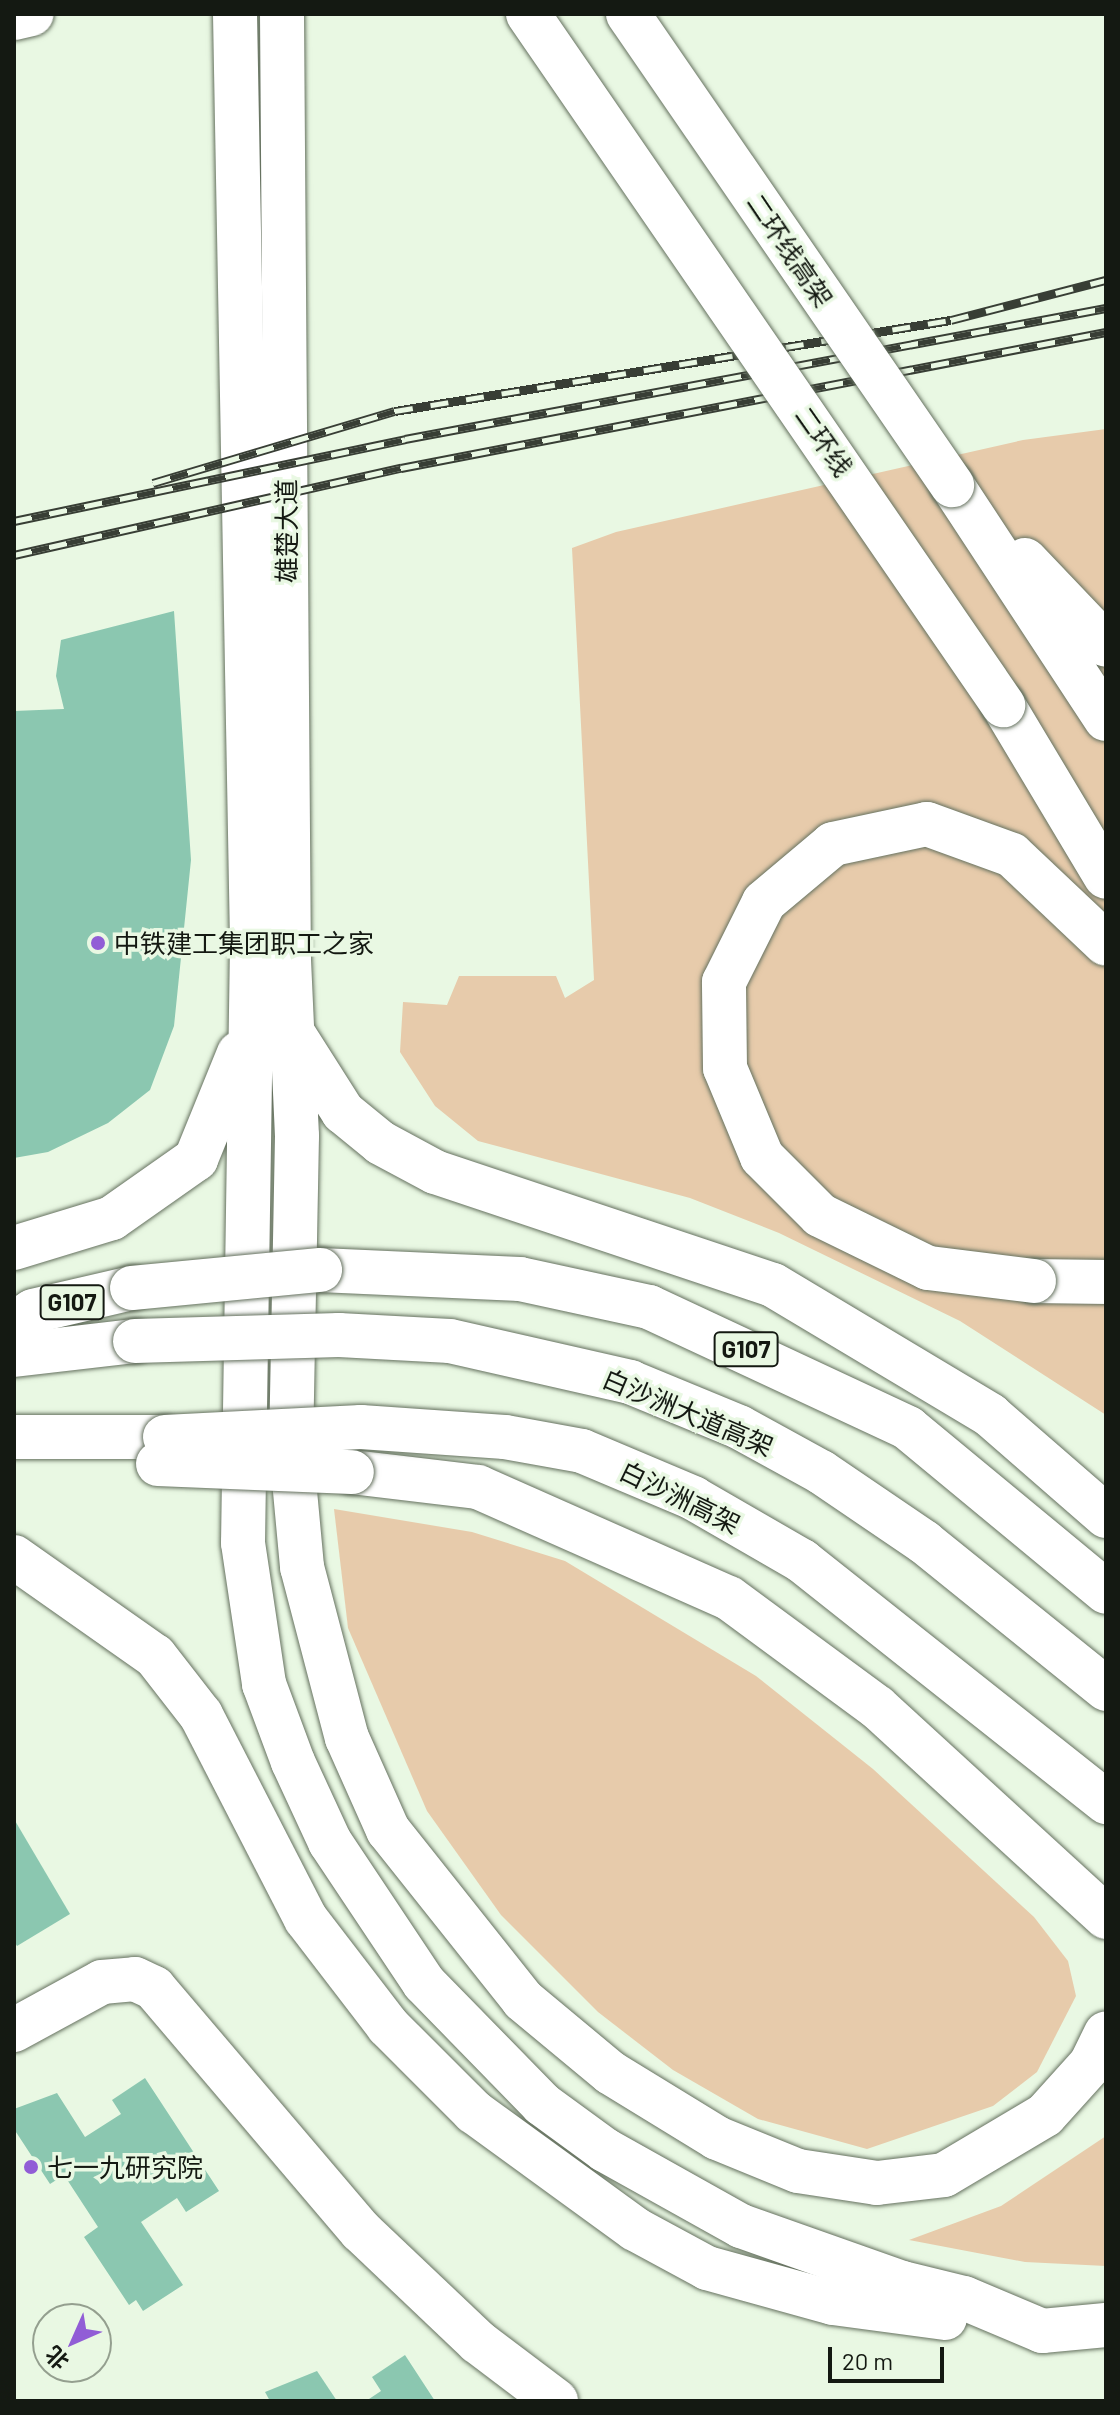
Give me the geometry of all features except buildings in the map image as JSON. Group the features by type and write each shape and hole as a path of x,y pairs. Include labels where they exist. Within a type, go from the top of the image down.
{"main road":[{"path":"14,18 32,14"},
{"name":"雄楚大道","path":"235,14 248,1033 247,1604 264,1684 293,1762 375,1917 480,2045 605,2150 741,2226 1042,2331"},
{"name":"雄楚大道","path":"282,14 292,1040 291,1448 302,1567 347,1738 388,1830 445,1910 523,2000 611,2073 717,2138 798,2171 877,2183 944,2175 1045,2115 1091,2064 1106,2033"},
{"name":"二环线","path":"528,14 929,590 1106,877"},
{"name":"二环线高架","path":"628,14 952,485"},
{"path":"952,485 1106,645"},
{"path":"952,485 1106,719"},
{"path":"1106,944 1012,855 927,824 833,844 764,902 724,982 725,1068 762,1157 820,1215 928,1268 1106,1282"},
{"path":"14,1248 112,1218 196,1159 248,1033"},
{"path":"292,1040 334,1101 381,1143 435,1172 773,1285 990,1415 1106,1516"},
{"name":"G107","path":"14,1323 33,1311 132,1288 320,1270 520,1279 606,1292 663,1313 908,1428 1106,1592"},
{"name":"白沙洲大道高架","path":"14,1355 135,1341 339,1335 527,1353 630,1382 739,1427 924,1542 1106,1689"},
{"name":"白沙洲高架","path":"162,1451 361,1427 505,1437 582,1451 693,1498 802,1561 1101,1799"},
{"path":"35,1435 478,1487 729,1598 877,1707 1106,1917"},
{"path":"14,1557 155,1656 201,1715 306,1919 388,2026 474,2112 545,2168 707,2268 833,2303 1042,2331 1106,2336"},
{"path":"14,2030 102,1982 135,1979 154,1988 361,2231 478,2342 556,2401"},
{"path":"1042,2331 1106,2325"}],"shaded area":[{"path":"1106,429 1106,1415 960,1321 779,1233 690,1198 478,1141 435,1106 400,1052 403,1002 447,1005 459,976 556,976 565,998 594,980 572,548 616,532 1023,440"},
{"path":"334,1509 472,1532 565,1561 756,1676 873,1769 1034,1917 1068,1961 1076,1996 1037,2072 993,2106 867,2149 758,2119 673,2070 598,2012 501,1915 427,1811 348,1628"},
{"path":"1106,2136 1106,2266 1025,2262 909,2240 1001,2206"}],"railway":[{"path":"153,483 395,411 951,320 1106,280"},
{"path":"14,521 405,439 1106,308"},
{"path":"14,555 401,468 1106,332"}],"place":[{"name":"中铁建工集团职工之家","path":"98,943"},
{"name":"七一九研究院","path":"31,2167"}]}
